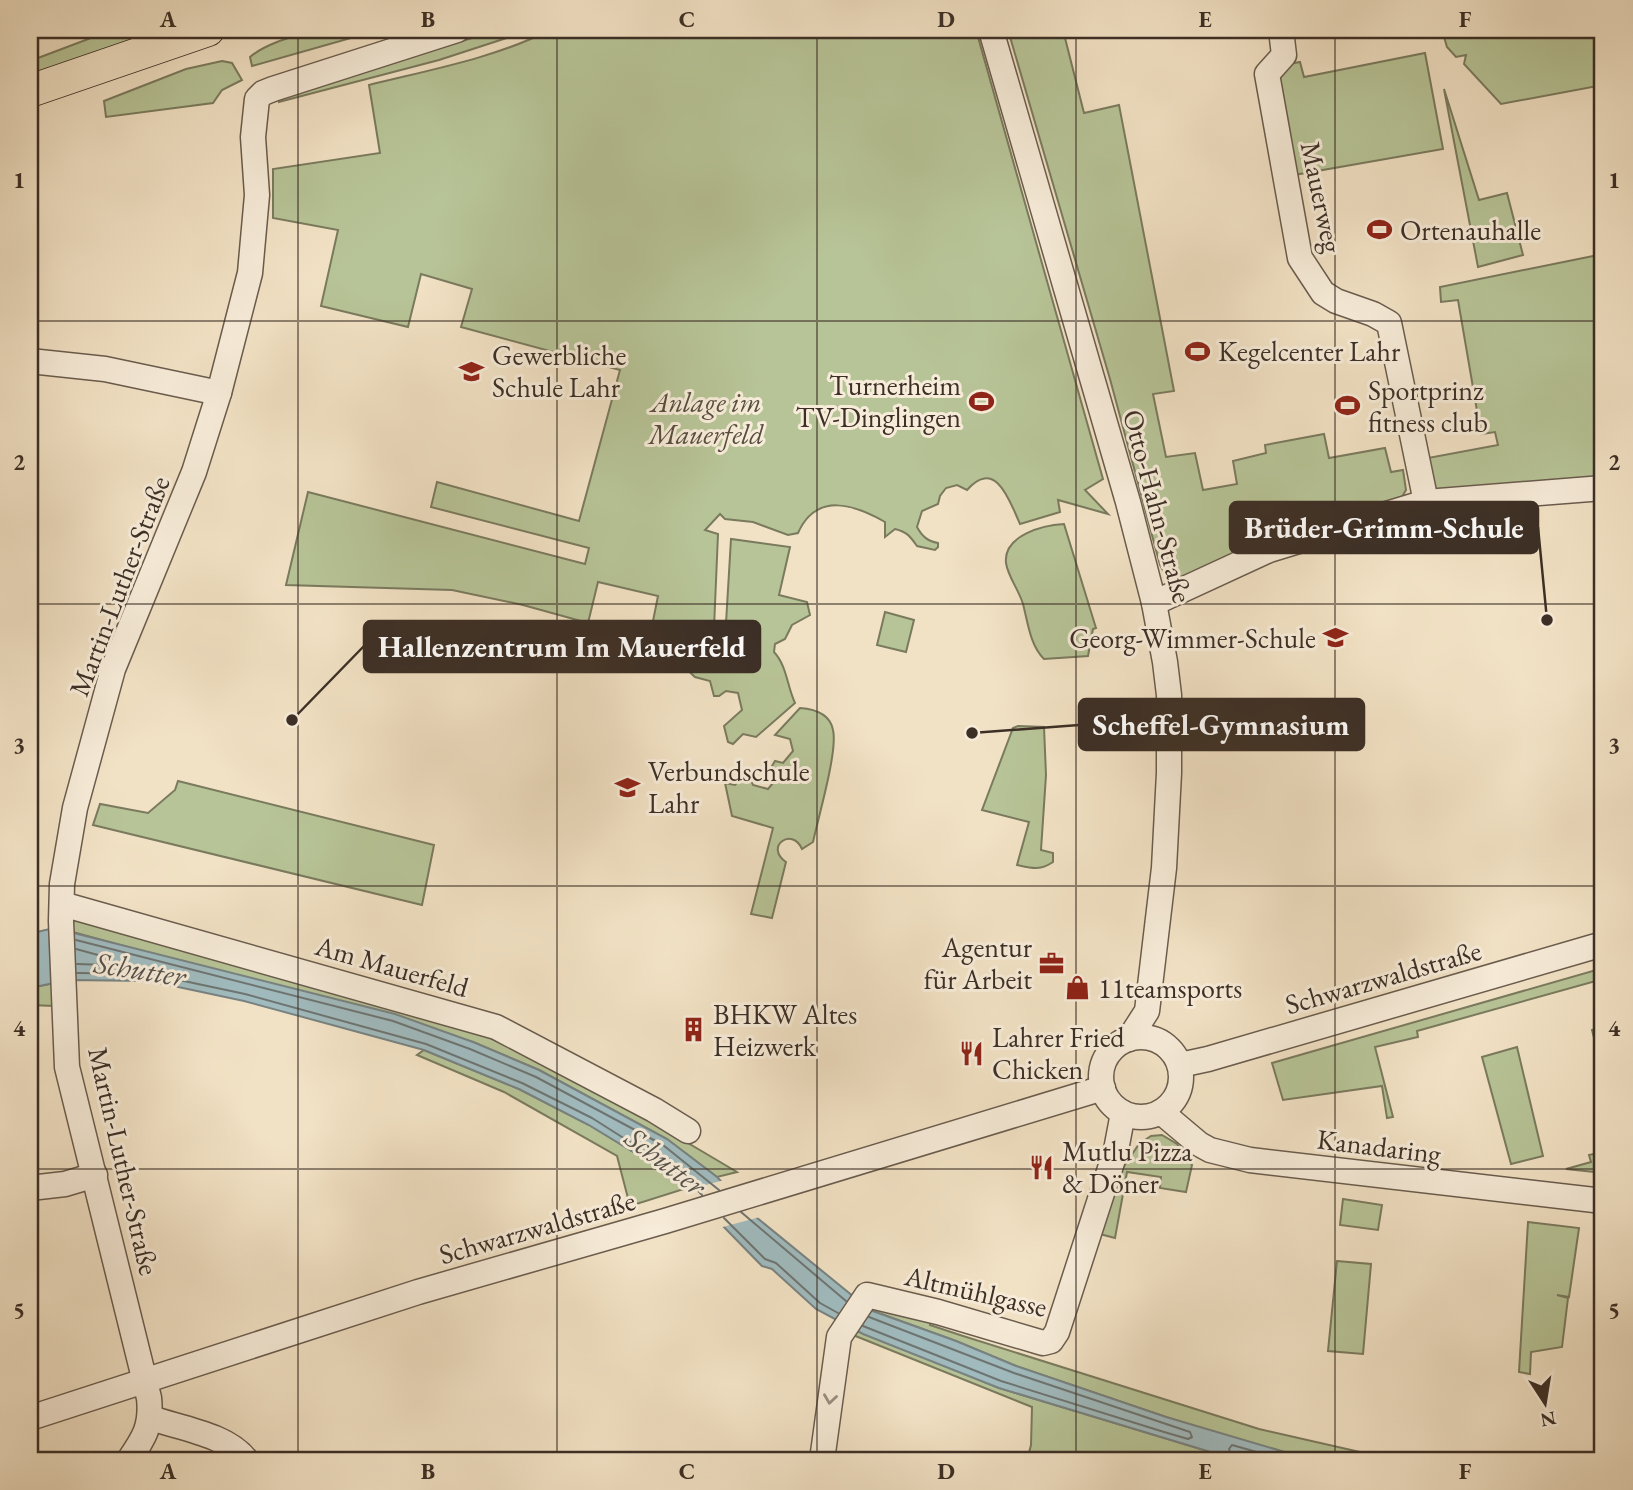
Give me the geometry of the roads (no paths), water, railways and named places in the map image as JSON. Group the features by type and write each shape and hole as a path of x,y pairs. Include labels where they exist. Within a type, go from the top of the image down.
{"main road":[{"path":"30,90 208,30"}],"street":[{"name":"Martin-Luther-Straße","path":"151,1418 149,1398 67,1067 61,913 65,860 75,808 113,670 194,472 219,393 250,272 257,195 253,137 257,99 273,89 457,30"},
{"name":"Otto-Hahn-Straße","path":"991,30 1128,502 1154,603 1169,695 1169,773 1164,868 1147,1011 1129,1039"},
{"name":"Mauerweg","path":"1281,30 1284,55 1267,74 1300,258 1323,293 1388,323 1426,502"},
{"path":"30,361 105,369 219,393"},
{"path":"1154,603 1269,550 1304,537 1426,502 1603,488"},
{"name":"Am Mauerfeld","path":"61,913 496,1027 654,1110 688,1131"},
{"name":"Schwarzwaldstraße","path":"1180,1065 1603,944"},
{"name":"Otto-Hahn-Straße","path":"1147,1011 1158,1041"},
{"path":"1149,1038 1158,1041 1168,1047 1180,1065 1182,1079 1179,1092 1172,1103 1161,1112 1149,1116 1136,1117 1123,1113 1114,1107 1103,1088 1103,1064 1109,1053 1129,1039 1149,1038"},
{"name":"Schwarzwaldstraße","path":"30,1418 426,1289 681,1216 1103,1088"},
{"name":"Kanadaring","path":"1161,1112 1210,1150 1250,1160 1603,1201"},
{"name":"Altmühlgasse","path":"822,1460 839,1337 864,1298 938,1312 1043,1343 1051,1341 1116,1150 1123,1113"},
{"path":"30,1188 65,1184 95,1175"},
{"path":"129,1460 151,1418 223,1441 246,1460"}],"water":[{"name":"Schutter","path":"54,928 395,1014 473,1042 539,1070 667,1139 717,1177 756,1217 870,1310 1016,1366 1166,1417 1312,1460 1237,1460 999,1388 863,1334 816,1309 772,1269 762,1266 681,1183 653,1164 589,1125 519,1089 424,1050 244,1001 150,981 68,980 30,988 30,963 36,953 30,945 30,931"}],"place":[{"name":"Ortenauhalle","path":"1380,230"},
{"name":"Kegelcenter Lahr","path":"1198,351"},
{"name":"Gewerbliche Schule Lahr","path":"472,371"},
{"name":"Turnerheim TV-Dinglingen","path":"981,401"},
{"name":"Sportprinz fitness club","path":"1348,406"},
{"name":"Brüder-Grimm-Schule","path":"1547,620"},
{"name":"Georg-Wimmer-Schule","path":"1336,638"},
{"name":"Hallenzentrum Im Mauerfeld","path":"292,720"},
{"name":"Scheffel-Gymnasium","path":"972,733"},
{"name":"Verbundschule Lahr","path":"628,787"},
{"name":"Agentur für Arbeit","path":"1052,963"},
{"name":"11teamsports","path":"1078,988"},
{"name":"BHKW Altes Heizwerk","path":"693,1030"},
{"name":"Lahrer Fried Chicken","path":"972,1053"},
{"name":"Mutlu Pizza & Döner","path":"1042,1167"}],"park label":[{"name":"Anlage im Mauerfeld","path":"706,418"}]}
